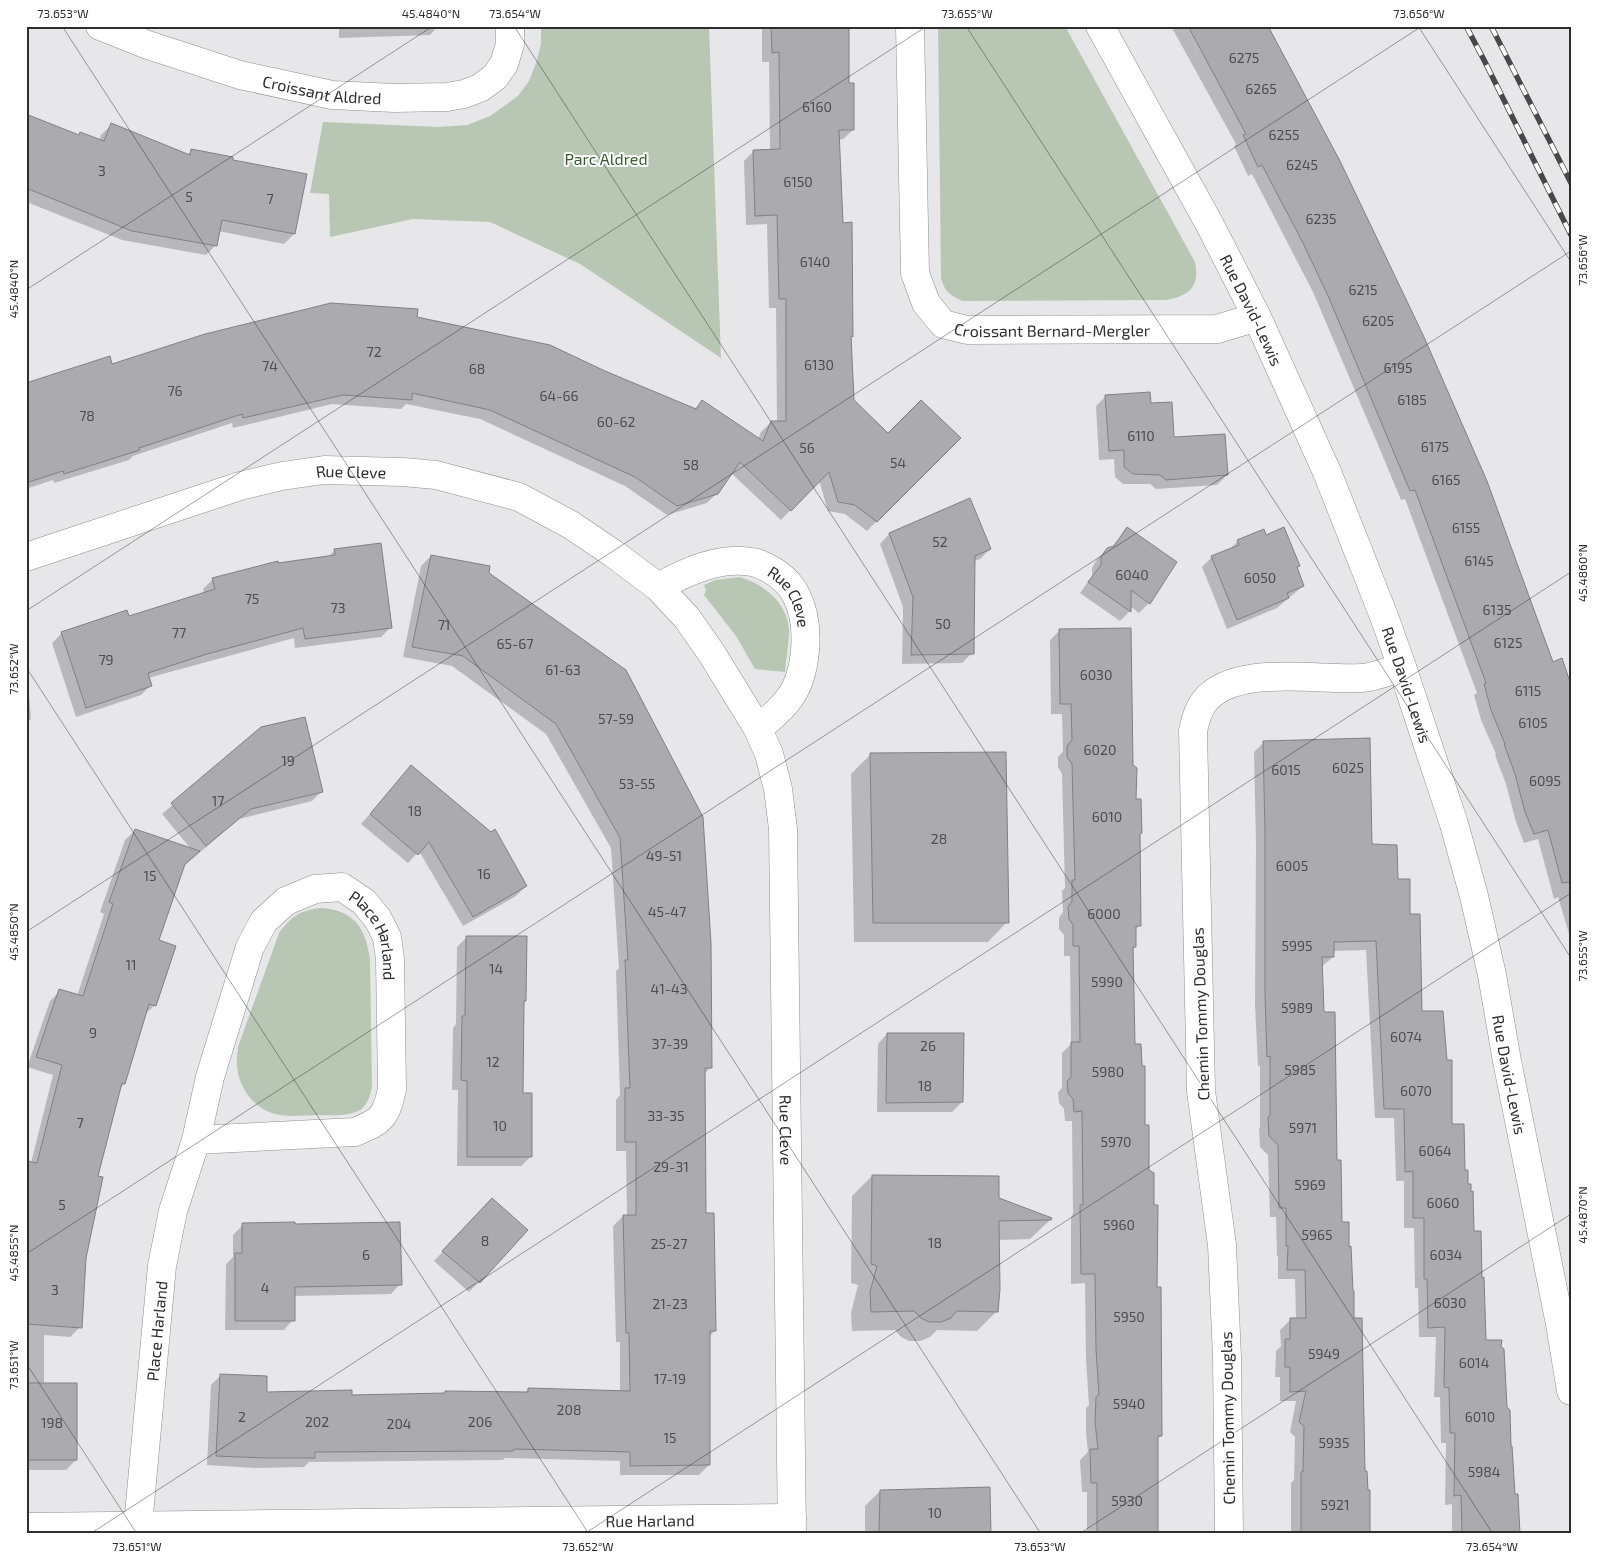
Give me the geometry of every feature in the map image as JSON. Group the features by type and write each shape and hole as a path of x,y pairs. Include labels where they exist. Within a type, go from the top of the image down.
{"street":[{"name":"Croissant Aldred","path":"100,26 148,45 240,76 332,95 394,98 447,97 464,94 480,88 495,77 504,64 510,44 510,26"},
{"name":"Croissant Bernard-Mergler","path":"910,26 915,273 926,303 943,324 967,330 1217,329 1256,317"},
{"name":"Rue David-Lewis","path":"1100,26 1210,225 1256,317 1327,472 1402,667 1454,824 1474,896 1492,975 1507,1061 1560,1324 1571,1391"},
{"name":"Rue Cleve","path":"26,557 240,486 282,476 324,470 403,472 450,478 519,497 571,525 658,587 687,618 712,654 758,730 768,754 778,789 784,829 792,1526"},
{"name":"Rue Cleve","path":"658,587 683,574 725,561 753,562 778,573 796,594 804,618 806,647 800,676 789,699 758,730"},
{"name":"Chemin Tommy Douglas","path":"1229,1534 1227,1357 1222,1245 1201,1091 1193,731 1196,717 1204,702 1220,688 1238,682 1257,678 1364,678 1402,667"},
{"name":"Place Harland","path":"138,1525 162,1266 173,1212 196,1140 210,1077 250,947 264,921 286,901 315,889 342,887 364,902 378,919 387,937 390,960 392,1089 388,1108 374,1124 355,1132 196,1140"},
{"name":"Rue Harland","path":"26,1527 138,1525 792,1526"}],"green space":[{"name":"Parc Aldred","path":"541,26 709,26 721,358 580,264 490,222 413,219 330,237 329,194 310,193 323,122 439,127 467,125 490,116 518,96 529,81 541,44"},
{"path":"938,26 1065,26 1195,262 1196,278 1187,293 1166,300 962,301 948,292 941,278"},
{"path":"739,577 765,589 784,611 788,620 789,630 785,672 755,669 736,636 704,595 706,590 704,585 715,580"},
{"path":"321,908 342,912 350,917 361,930 368,949 370,960 372,1087 365,1105 360,1110 350,1114 277,1115 258,1106 243,1088 237,1066 238,1047 279,933 297,915 307,910"}],"building":[{"path":"771,26 849,26 849,83 854,83 854,130 839,130 843,223 852,222 853,337 851,336 854,400 888,433 921,400 961,438 877,522 855,505 838,502 829,472 791,511 740,462 718,494 677,506 635,477 490,410 412,393 412,400 343,395 243,418 242,414 139,448 140,450 64,474 63,471 26,483 26,383 110,356 112,364 205,334 331,303 418,309 417,317 550,345 605,371 696,409 702,400 763,441 771,421 786,421 786,299 779,299 777,215 755,216 753,150 780,149 779,52 772,53"},
{"path":"1188,26 1268,26 1340,161 1424,337 1487,481 1553,662 1562,658 1571,685 1571,882 1562,883 1548,830 1534,834 1525,812 1505,744 1491,710 1484,684 1486,683 1415,490 1410,491 1329,298 1302,241 1262,165 1258,167 1243,135 1246,134"},
{"path":"26,114 79,135 80,132 104,141 111,123 190,155 191,149 233,157 233,160 307,174 295,234 222,220 217,246 132,231 26,188"},
{"path":"1150,392 1151,403 1172,402 1174,437 1225,434 1228,475 1166,480 1160,475 1133,474 1124,467 1124,450 1109,451 1105,395"},
{"path":"970,498 991,549 975,556 974,654 911,655 913,597 889,533"},
{"path":"1127,527 1177,562 1150,604 1131,590 1131,612 1088,582 1101,565 1101,557 1107,548 1114,546"},
{"path":"1284,527 1300,566 1297,567 1304,586 1287,593 1289,598 1237,620 1211,556 1239,545 1237,540 1264,529 1266,535"},
{"path":"381,543 392,628 305,639 303,628 207,654 148,673 152,686 86,708 61,632 127,610 129,616 215,589 212,578 278,561 278,563 335,555 334,549"},
{"path":"431,555 490,566 489,573 626,670 703,817 711,943 712,1068 705,1068 706,1213 714,1213 716,1331 710,1331 710,1465 630,1466 630,1452 514,1449 514,1451 315,1452 315,1458 216,1456 220,1374 267,1376 267,1392 352,1390 352,1395 445,1393 445,1391 528,1392 528,1388 630,1391 629,1333 626,1333 623,1215 636,1215 636,1142 625,1142 625,1088 630,1088 625,960 628,960 620,838 556,724 463,656 412,647"},
{"path":"1131,628 1133,765 1137,768 1136,799 1141,799 1142,833 1140,834 1141,926 1136,926 1136,947 1133,947 1135,1044 1141,1044 1142,1066 1145,1066 1145,1125 1149,1125 1149,1170 1154,1173 1154,1205 1158,1205 1157,1287 1161,1287 1162,1436 1158,1436 1158,1534 1097,1534 1097,1483 1091,1483 1090,1449 1098,1449 1095,1422 1096,1397 1099,1394 1095,1274 1081,1274 1080,1205 1083,1205 1082,1111 1074,1112 1073,1099 1068,1093 1067,1081 1071,1077 1071,1042 1080,1042 1079,946 1073,946 1073,925 1069,919 1068,907 1072,901 1072,880 1075,880 1072,764 1067,757 1067,746 1072,740 1071,704 1060,704 1059,629"},
{"path":"305,717 323,792 251,809 206,846 171,803 261,727"},
{"path":"1370,738 1372,844 1397,845 1398,879 1410,879 1410,914 1420,914 1422,1011 1443,1011 1447,1060 1452,1060 1452,1124 1464,1124 1465,1170 1468,1170 1468,1184 1471,1184 1471,1192 1473,1191 1474,1231 1481,1231 1486,1340 1502,1340 1501,1346 1504,1349 1507,1407 1510,1410 1511,1446 1515,1494 1518,1494 1520,1534 1462,1534 1461,1495 1454,1496 1455,1433 1450,1433 1449,1388 1444,1387 1445,1327 1428,1328 1427,1279 1424,1279 1424,1218 1413,1218 1413,1171 1405,1172 1404,1109 1384,1109 1376,941 1334,942 1334,957 1322,957 1324,1012 1335,1012 1337,1160 1341,1160 1342,1222 1349,1222 1354,1318 1362,1318 1365,1471 1367,1471 1368,1490 1370,1490 1370,1534 1301,1534 1301,1472 1303,1472 1304,1426 1299,1422 1306,1391 1290,1392 1290,1367 1285,1367 1285,1339 1290,1339 1290,1318 1306,1318 1305,1270 1287,1270 1286,1208 1279,1208 1278,1145 1269,1136 1270,1056 1267,1057 1265,995 1263,741"},
{"path":"1006,752 1009,923 873,923 870,753"},
{"path":"411,765 491,832 495,829 527,886 473,917 429,842 418,855 370,814"},
{"path":"135,829 200,851 185,864 159,940 176,946 156,1006 149,1004 125,1084 122,1083 98,1176 103,1177 86,1258 82,1328 26,1324 26,1161 37,1163 62,1065 36,1057 59,989 83,996 113,904 109,902"},
{"path":"466,936 527,936 523,1093 532,1093 532,1157 467,1157 467,1081 461,1080 462,1016 465,1016"},
{"path":"887,1033 964,1033 963,1102 886,1103"},
{"path":"872,1175 999,1176 999,1198 1052,1218 1051,1220 999,1221 1000,1289 998,1312 957,1311 951,1318 941,1322 929,1322 921,1318 914,1311 871,1312 870,1292 877,1266 871,1264"},
{"path":"492,1198 528,1230 480,1283 442,1251"},
{"path":"295,1222 295,1224 400,1222 402,1285 295,1287 295,1321 235,1321 235,1253 242,1253 242,1223"},
{"path":"26,1383 77,1383 77,1460 26,1460"},
{"path":"990,1487 991,1534 879,1534 880,1490"}],"railway":[{"path":"1466,26 1571,235"},
{"path":"1491,26 1571,183"}]}
